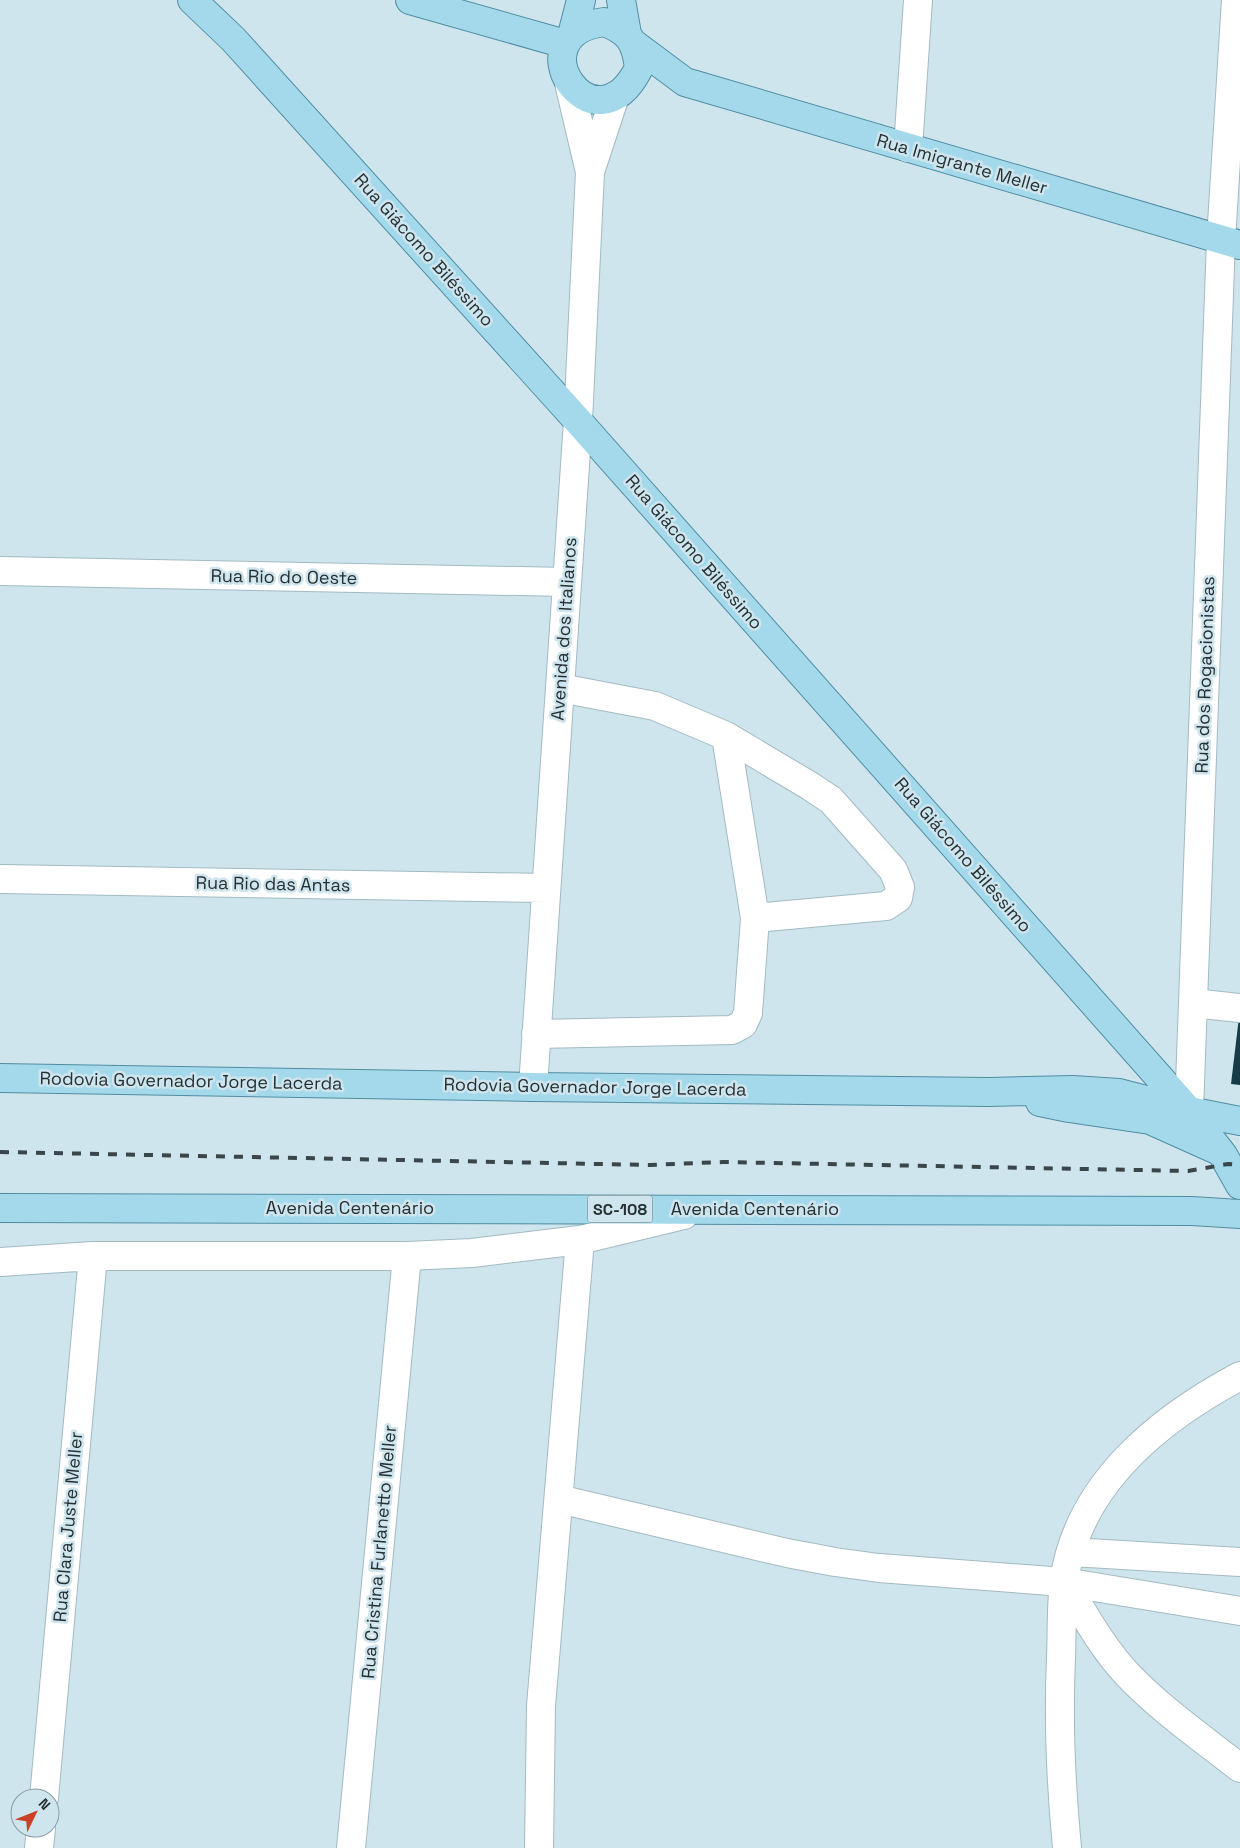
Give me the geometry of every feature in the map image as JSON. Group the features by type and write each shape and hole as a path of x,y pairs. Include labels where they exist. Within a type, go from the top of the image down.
{"main road":[{"name":"Rua Giácomo Biléssimo","path":"192,0 233,39 578,421 1189,1111 1218,1150 1240,1185"},
{"path":"410,0 568,40"},
{"path":"581,0 562,58 563,71 569,83 578,92 590,99 602,101 620,93 638,68 621,0"},
{"path":"568,40 582,27 604,22 617,27 630,39"},
{"name":"Rua Imigrante Meller","path":"630,39 685,82 1231,243"},
{"name":"Rua Imigrante Meller","path":"620,93 685,82"},
{"name":"Rodovia Governador Jorge Lacerda","path":"0,1078 533,1087 989,1092 1073,1090 1119,1093 1189,1111"},
{"path":"989,1092 1070,1108 1150,1120 1218,1150"},
{"path":"1189,1111 1240,1120"},
{"name":"Avenida Centenário","path":"0,1208 1192,1211 1240,1214"}],"street":[{"path":"908,148 918,0"},
{"name":"Rua dos Rogacionistas","path":"1189,1111 1192,1003 1231,243 1236,0"},
{"name":"Avenida dos Italianos","path":"533,1087 578,421 590,172 569,83"},
{"name":"Avenida dos Italianos","path":"590,172 620,93"},
{"name":"Rua Rio do Oeste","path":"0,571 567,582"},
{"path":"560,688 655,706 726,736 831,800 894,870 900,887 898,898 886,906 755,918"},
{"path":"536,1034 732,1030 743,1024 748,1013 755,918 726,736"},
{"name":"Rua Rio das Antas","path":"0,879 546,888"},
{"path":"1192,1003 1240,1008"},
{"path":"0,1262 93,1256 407,1256 472,1253 580,1240 709,1209"},
{"path":"539,1848 541,1706 580,1240"},
{"name":"Rua Clara Juste Meller","path":"45,1788 93,1256"},
{"name":"Rua Cristina Furlanetto Meller","path":"351,1848 407,1256"},
{"path":"1067,1848 1060,1740 1060,1674 1064,1582 1078,1532 1094,1500 1125,1460 1149,1436 1183,1410 1240,1376"},
{"path":"559,1498 787,1553 835,1562 879,1568 1064,1582 1240,1610"},
{"path":"1072,1552 1240,1562"},
{"path":"1064,1582 1107,1650 1126,1673 1157,1702 1240,1768"}],"building":[{"path":"1240,1018 1240,1085 1231,1084"}],"railway":[{"path":"0,1152 650,1165 723,1162 1188,1171 1228,1164 1240,1165"}]}
